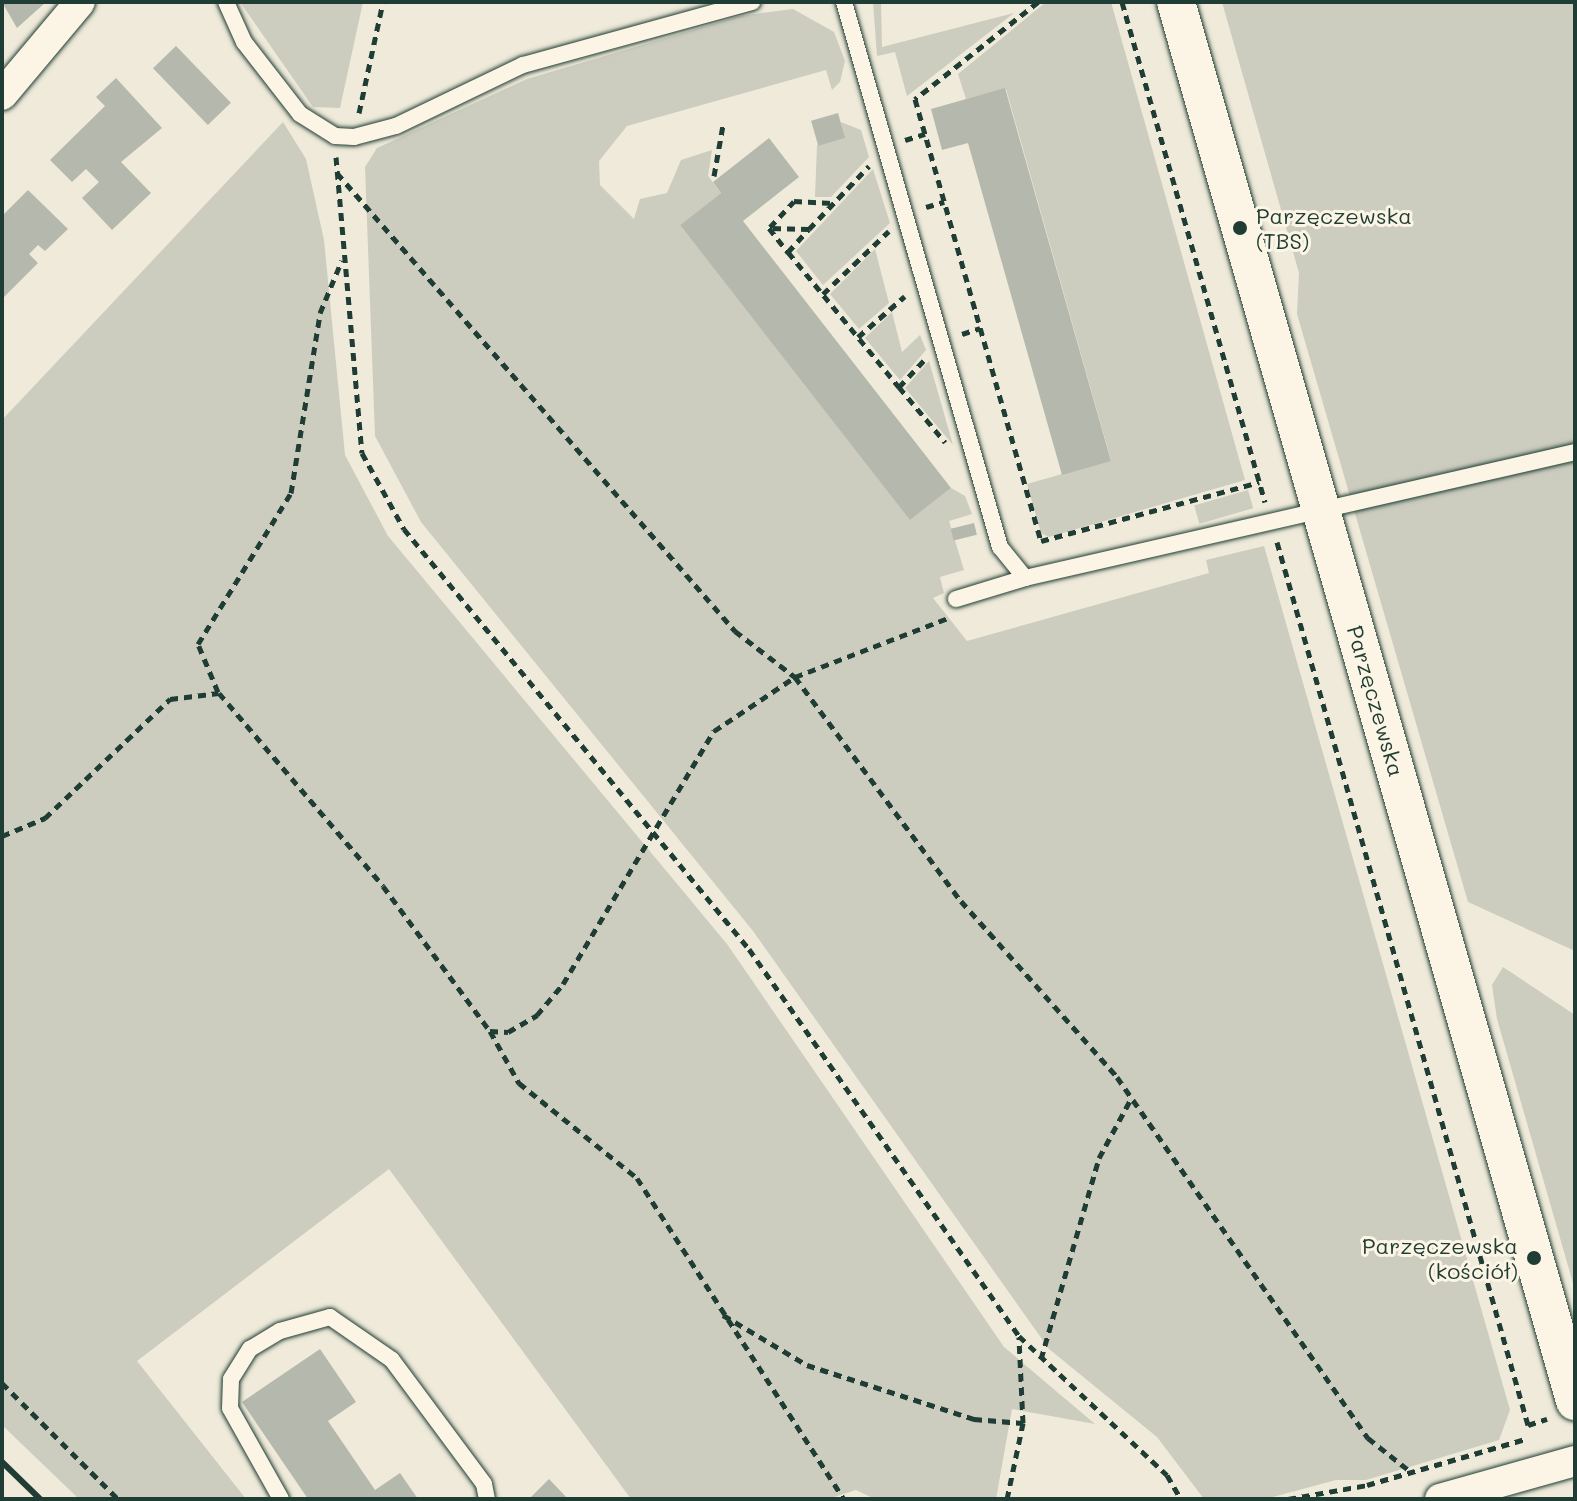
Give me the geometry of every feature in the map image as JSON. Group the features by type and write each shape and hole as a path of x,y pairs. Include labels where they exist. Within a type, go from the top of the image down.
{"street":[{"path":"2,95 80,2"},
{"name":"Parzęczewska","path":"1176,2 1320,505 1562,1410"},
{"path":"1440,1499 1575,1461"}],"lane":[{"path":"226,2 244,42 292,105 335,136 354,137 396,126 523,65 752,2"},
{"path":"844,2 908,213 1000,547 1025,578"},
{"path":"956,599 1025,578 1042,580 1320,505 1575,452"},
{"path":"281,1499 230,1408 231,1379 250,1349 280,1331 330,1317 392,1360 484,1484 487,1499"}],"path":[{"path":"354,137 383,2"},
{"path":"1038,2 915,99 1041,541 1259,482"},
{"path":"1122,2 1265,503"},
{"path":"714,176 723,125"},
{"path":"788,252 888,146 925,134"},
{"path":"335,136 343,258 369,466 404,529 749,949 1019,1336 1167,1475 1181,1499"},
{"path":"337,173 735,631 795,677 961,901 1132,1097 1368,1438 1411,1472"},
{"path":"769,228 794,201 833,204"},
{"path":"823,294 908,213 944,202"},
{"path":"769,228 899,387 942,340 980,328"},
{"path":"769,228 809,229"},
{"path":"343,258 320,313 291,493 198,644 219,693 383,886 490,1031 519,1083 637,1178 719,1313 844,1499"},
{"path":"1276,539 1528,1425 1562,1410"},
{"path":"490,1031 508,1032 537,1015 563,984 714,731 795,677 946,623 956,599"},
{"path":"2,836 45,818 170,699 219,693"},
{"path":"1041,1359 1099,1158 1132,1097"},
{"path":"719,1313 807,1365 974,1419 1023,1423"},
{"path":"1007,1499 1023,1423 1019,1336"},
{"path":"2,1383 118,1499"},
{"path":"1288,1499 1411,1472 1525,1439"}],"shaded area":[{"path":"240,2 363,2 340,108 313,107"},
{"path":"873,2 881,2 882,47 1014,13 907,96 895,52 877,56"},
{"path":"1046,2 1111,2 1245,480 1049,537 1041,533 1027,484 1111,460 1006,89 966,99 958,74"},
{"path":"1222,2 1575,2 1575,951 1468,902 1297,314 1299,273"},
{"path":"793,9 834,32 845,61 840,82 832,90 826,70 627,126 599,161 600,185 634,219 640,199 667,193 681,160 712,150 708,176 721,193 680,225 911,519 951,488 965,496 972,514 949,521 964,570 940,577 944,593 933,598 967,641 1209,573 1206,560 1264,546 1510,1410 1499,1440 1366,1480 1336,1480 1265,1499 1204,1499 1157,1437 1049,1349 753,931 421,522 375,436 365,167 377,148 527,79 740,16"},
{"path":"283,122 306,159 324,240 345,455 388,536 727,944 1004,1347 1095,1424 1012,1409 996,1499 875,1499 856,1490 828,1499 631,1499 389,1169 137,1361 246,1499 79,1499 2,1425 2,420"},
{"path":"841,122 861,130 869,157 831,197 815,197 817,145 844,138"},
{"path":"873,169 890,223 823,285 796,251"},
{"path":"875,249 889,303 859,329 830,294"},
{"path":"892,312 902,352 920,335 926,350 900,380 865,338"},
{"path":"929,361 953,445 905,388"},
{"path":"1248,490 1253,508 1199,524 1194,505"},
{"path":"1503,967 1575,1015 1575,1290 1497,1019 1492,985"}],"building":[{"path":"2,2 46,2 17,28"},
{"path":"176,46 231,103 208,125 153,68"},
{"path":"116,78 162,128 121,162 151,193 112,230 82,198 99,182 86,169 72,182 50,160 105,106 96,97"},
{"path":"1005,88 1111,461 1062,475 968,143 942,150 931,109"},
{"path":"838,113 845,138 818,146 811,121"},
{"path":"769,138 799,177 743,221 951,488 910,520 680,225 721,193 713,182"},
{"path":"28,190 68,229 45,251 38,245 29,254 38,263 2,299 2,216"},
{"path":"974,523 977,535 954,540 951,529"},
{"path":"320,1349 356,1402 328,1421 375,1490 400,1473 418,1499 308,1499 242,1402"},
{"path":"549,1479 568,1499 529,1499"}],"railway":[{"path":"2,1462 40,1499"}],"place":[{"name":"Parzęczewska (TBS)","path":"1240,228"},
{"name":"Parzęczewska (kościół)","path":"1534,1258"}]}
